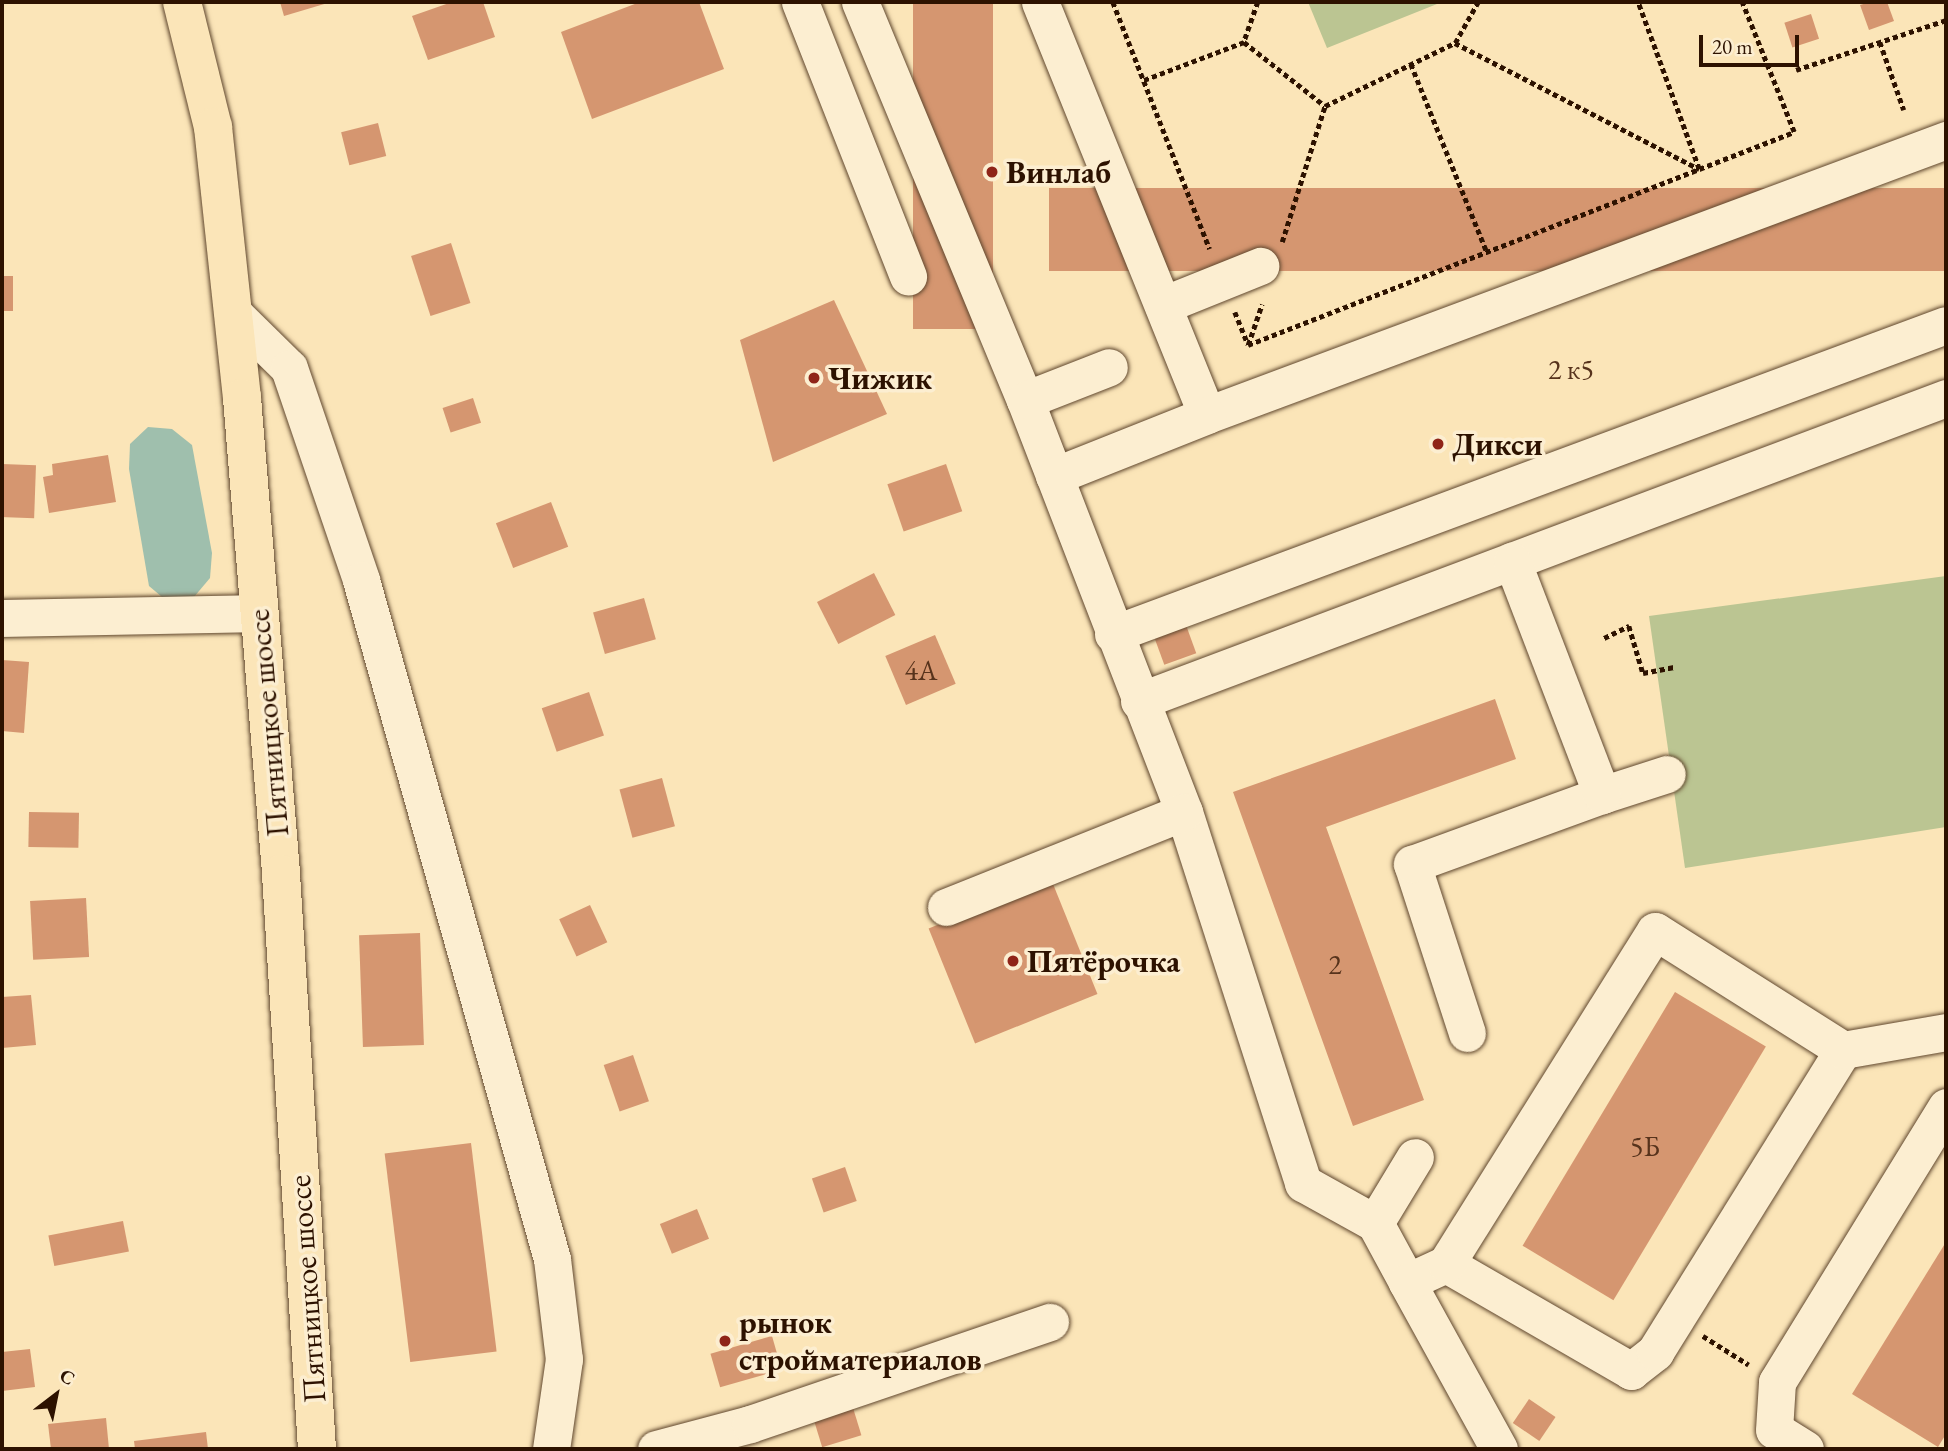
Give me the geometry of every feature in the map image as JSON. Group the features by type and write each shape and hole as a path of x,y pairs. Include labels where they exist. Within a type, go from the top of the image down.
{"main road":[{"name":"Пятницкое шоссе","path":"182,2 213,127 233,313 281,874 317,1449"}],"lane":[{"path":"800,2 908,276"},
{"path":"860,2 1025,400 1113,634 1184,812 1303,1182 1375,1223 1499,1449"},
{"path":"1040,2 1207,415"},
{"path":"1054,476 1207,415 1946,140"},
{"path":"1163,305 1268,270"},
{"path":"233,313 289,368 361,580 552,1259 564,1359 551,1449"},
{"path":"1113,634 1946,325"},
{"path":"1025,400 1109,367"},
{"path":"1139,701 1946,398"},
{"path":"1512,561 1602,795"},
{"path":"2,618 258,612"},
{"path":"1467,1033 1412,863 1667,774"},
{"path":"946,907 1184,812"},
{"path":"1408,1282 1446,1265 1656,931 1843,1050 1946,1032"},
{"path":"1446,1265 1631,1371 1655,1352 1843,1050"},
{"path":"1805,1449 1774,1430 1777,1382 1946,1107"},
{"path":"1375,1223 1415,1157"},
{"path":"656,1449 750,1424 1050,1322"}],"path":[{"path":"1113,2 1214,257"},
{"path":"1144,80 1244,42 1258,2"},
{"path":"1248,345 1268,270 1325,106 1455,43 1478,2"},
{"path":"1638,2 1699,169"},
{"path":"1248,345 1794,132 1742,2"},
{"path":"1796,70 1946,20"},
{"path":"1244,42 1325,106"},
{"path":"1880,42 1904,110"},
{"path":"1455,43 1699,169"},
{"path":"1411,64 1488,252"},
{"path":"1234,307 1248,345"},
{"path":"1604,638 1629,626 1643,673 1675,667"},
{"path":"1676,1320 1777,1382"}],"green space":[{"path":"1308,2 1442,2 1327,48"},
{"path":"1946,576 1946,827 1685,868 1649,616"}],"shaded area":[{"path":"148,427 172,429 192,445 212,553 210,578 194,597 168,602 149,586 129,469 130,444"}],"building":[{"path":"280,2 331,2 284,16"},
{"path":"452,2 483,2 495,37 428,60 412,16"},
{"path":"640,2 699,2 724,69 592,119 561,32"},
{"path":"913,2 993,2 993,329 913,329"},
{"path":"1887,2 1894,21 1869,30 1860,5"},
{"path":"1811,14 1819,39 1792,47 1784,23"},
{"path":"378,123 386,156 349,165 341,132"},
{"path":"1049,188 1946,188 1946,271 1049,271"},
{"path":"451,243 470,303 431,316 411,256"},
{"path":"2,276 13,276 13,311 2,311"},
{"path":"834,300 887,414 773,462 740,340"},
{"path":"473,398 481,423 451,433 443,408"},
{"path":"108,455 116,502 49,513 43,477 53,475 52,464"},
{"path":"2,464 36,465 34,518 2,517"},
{"path":"946,464 962,511 904,531 887,484"},
{"path":"551,502 568,547 513,568 496,523"},
{"path":"874,573 895,615 838,644 817,602"},
{"path":"644,598 656,639 605,654 593,613"},
{"path":"1186,625 1196,653 1164,665 1154,637"},
{"path":"935,635 956,684 906,705 885,656"},
{"path":"2,660 29,662 24,733 2,731"},
{"path":"589,692 604,735 557,752 542,708"},
{"path":"1495,699 1516,759 1326,827 1424,1100 1353,1126 1233,792"},
{"path":"662,778 675,826 632,838 619,789"},
{"path":"29,812 79,813 78,848 28,847"},
{"name":"Пятёрочка","path":"1051,879 1097,994 975,1043 929,928"},
{"path":"86,898 89,957 33,960 30,901"},
{"path":"590,905 607,942 577,957 559,919"},
{"path":"420,933 424,1045 363,1047 359,935"},
{"path":"1675,992 1766,1047 1613,1300 1523,1246"},
{"path":"31,995 36,1045 2,1048 2,997"},
{"path":"633,1055 649,1101 620,1111 604,1065"},
{"path":"471,1143 497,1351 410,1362 385,1154"},
{"path":"845,1167 857,1201 824,1212 812,1178"},
{"path":"697,1209 709,1239 672,1254 660,1224"},
{"path":"123,1221 129,1251 54,1266 48,1236"},
{"path":"1946,1242 1946,1434 1938,1447 1852,1394"},
{"path":"772,1336 782,1370 720,1387 710,1354"},
{"path":"30,1349 35,1387 2,1391 2,1352"},
{"path":"850,1398 861,1435 822,1447 811,1410"},
{"path":"1529,1399 1556,1417 1539,1441 1513,1423"},
{"path":"106,1418 109,1449 51,1449 48,1424"},
{"path":"206,1432 208,1449 135,1449 134,1441"}],"place":[{"name":"Винлаб","path":"992,172"},
{"name":"Чижик","path":"814,378"},
{"name":"Дикси","path":"1438,444"},
{"name":"Пятёрочка","path":"1013,961"},
{"name":"рынок стройматериалов","path":"725,1341"}]}
